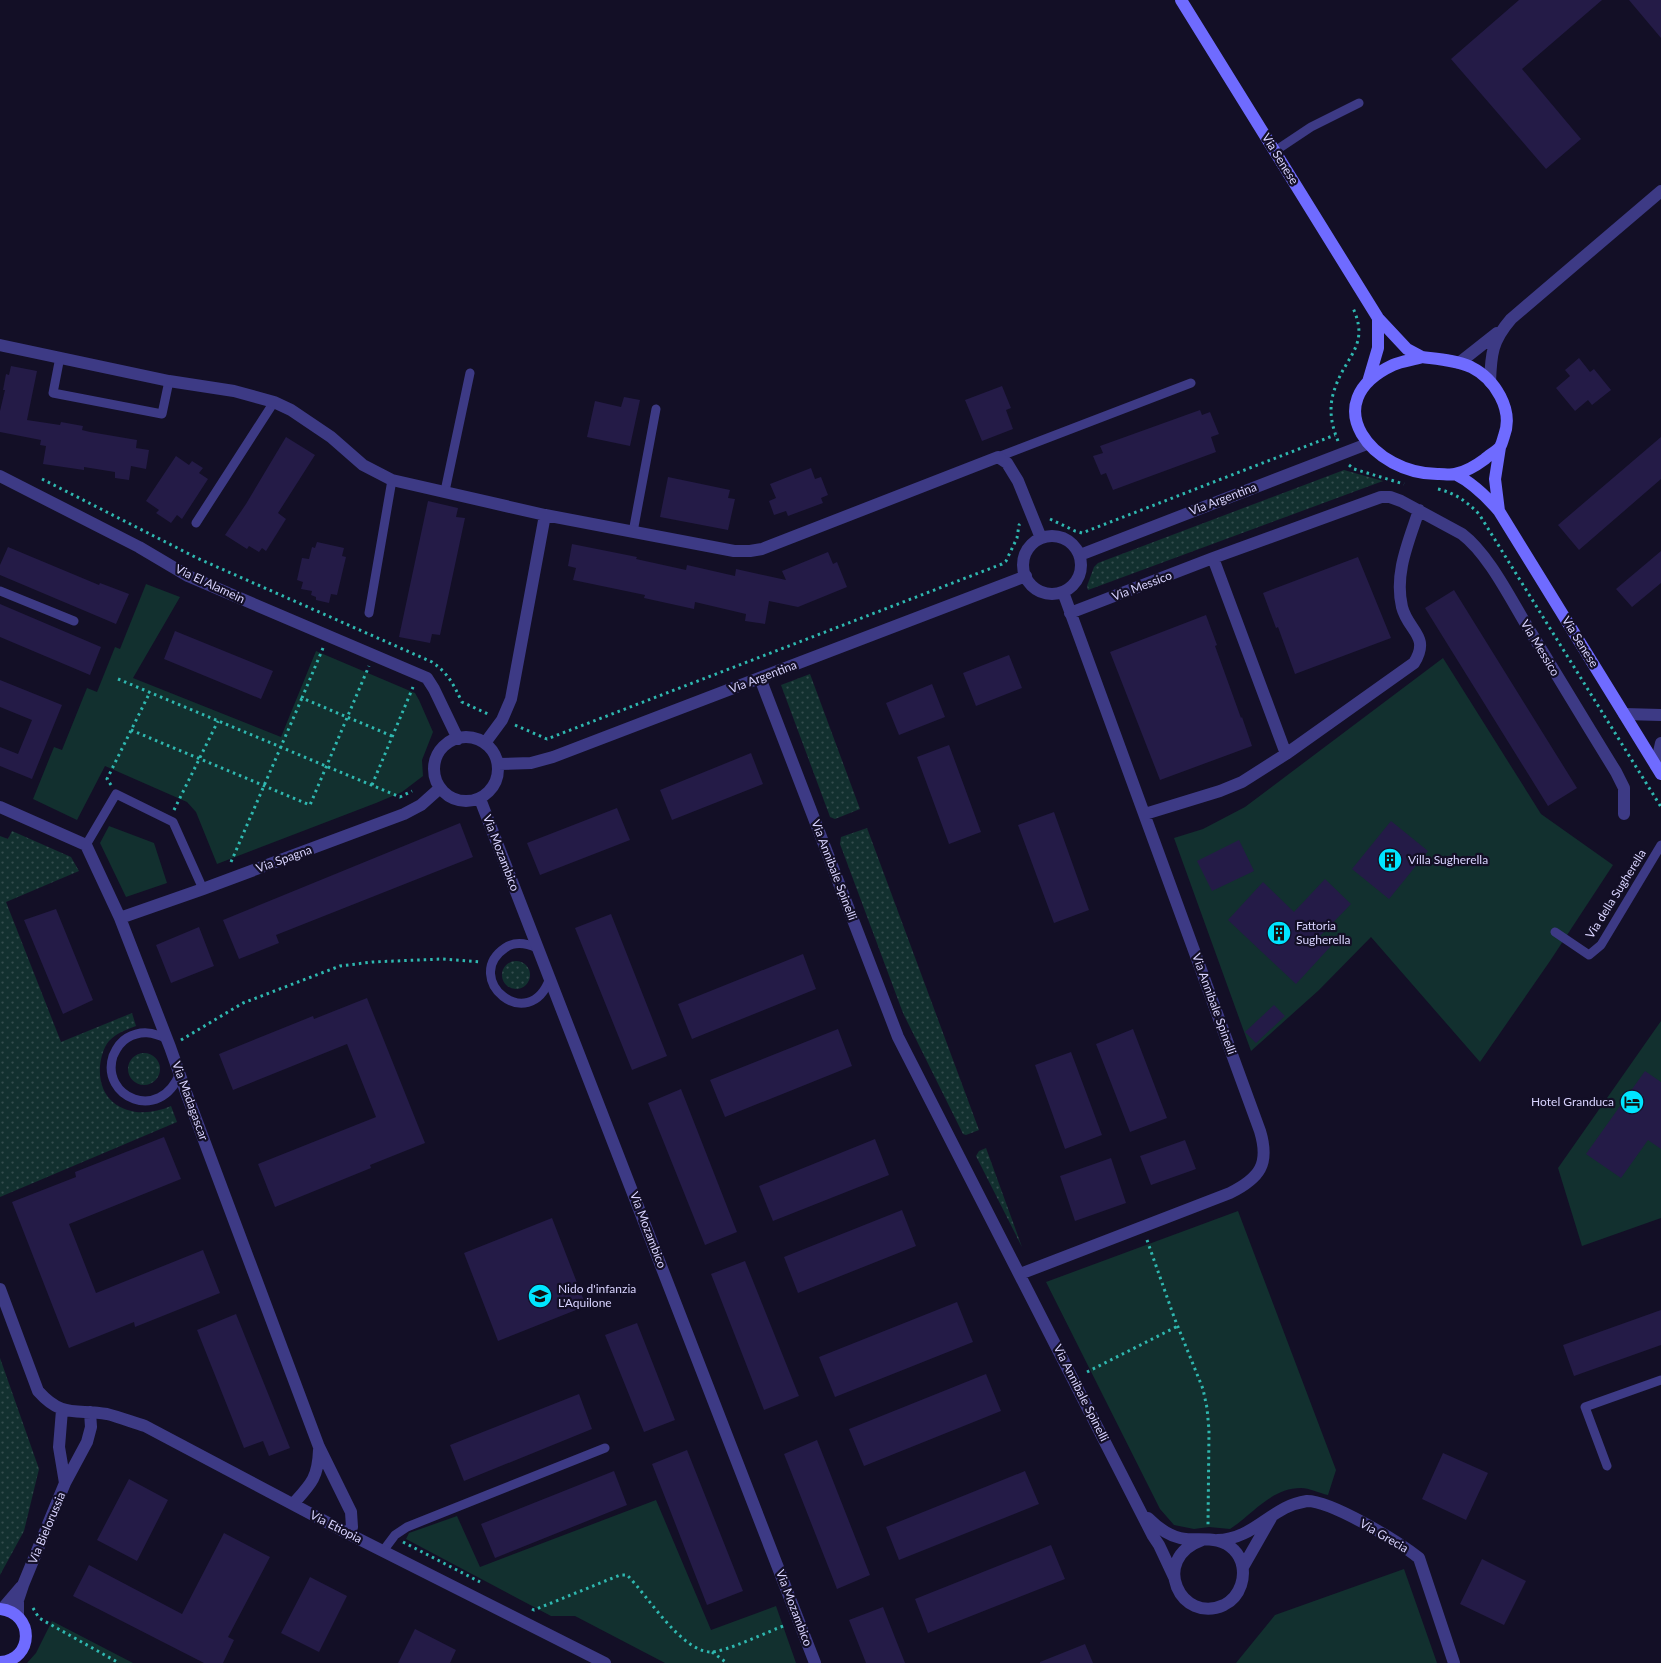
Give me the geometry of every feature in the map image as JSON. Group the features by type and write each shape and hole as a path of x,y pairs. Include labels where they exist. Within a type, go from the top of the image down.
{"main road":[{"name":"Via Senese","path":"1181,0 1378,318 1407,349 1422,357"},
{"path":"1367,384 1378,348 1378,318"},
{"path":"1422,357 1447,360 1459,364 1471,367 1490,382 1504,403 1508,427 1500,447 1478,464 1455,474 1425,475 1405,469 1382,458 1367,444 1356,422 1355,404 1362,389 1376,375 1394,365 1422,357"},
{"name":"Via Senese","path":"1499,511 1495,478 1500,447"},
{"name":"Via Senese","path":"1455,474 1479,489 1499,511 1659,770"},
{"path":"1,1609 18,1616 26,1631 26,1639 18,1655 2,1663"}],"street":[{"path":"1459,364 1503,328 1537,295 1661,191"},
{"path":"1490,382 1492,351 1497,337 1503,328"},
{"path":"0,345 169,381 234,391 274,402 291,410 331,437 363,465 392,480 545,515 734,551 762,549 998,457 1007,463 1012,470 1040,538"},
{"name":"Via Argentina","path":"1080,554 1367,444"},
{"name":"Via El Alamein","path":"0,476 130,543 188,576 423,676"},
{"name":"Via Messico","path":"1070,613 1380,497 1390,498 1419,510 1471,541 1485,560 1616,772 1624,788 1624,814"},
{"path":"1145,814 1220,791 1242,782 1286,754 1414,663 1420,653 1421,646 1403,608 1400,582 1402,562 1419,510"},
{"path":"485,743 502,720 511,699 545,515"},
{"path":"1048,536 1063,538 1070,542 1080,554 1080,572 1071,587 1063,592 1055,594 1037,590 1030,584 1026,576 1024,569 1025,554 1040,538 1048,536"},
{"path":"1213,558 1286,754"},
{"name":"Via Argentina","path":"498,764 525,764 553,757 1026,576"},
{"name":"Via Annibale Spinelli","path":"1020,1274 1230,1193 1247,1185 1258,1174 1264,1161 1263,1141 1260,1130 1063,592"},
{"path":"423,676 434,689 458,739"},
{"name":"Via Annibale Spinelli","path":"760,678 898,1037 1174,1577"},
{"path":"1624,714 1661,715"},
{"path":"458,739 476,739 485,743 491,749 498,764 498,775 488,793 480,798 462,801 446,794 440,788 436,779 436,759 441,750 448,743 458,739"},
{"path":"1659,770 1661,743"},
{"name":"Via Spagna","path":"120,918 404,814 421,805 440,788"},
{"name":"Via Mozambico","path":"480,798 815,1663"},
{"path":"0,807 86,845"},
{"name":"Via Madagascar","path":"86,845 120,918 169,1043 186,1095 319,1448 351,1512 352,1527 349,1534"},
{"path":"0,1289 38,1391 50,1404 62,1410"},
{"name":"Via Etiopia","path":"62,1410 108,1415 145,1426 349,1534 605,1663"},
{"name":"Via Bielorussia","path":"18,1616 18,1600 23,1585 65,1483 59,1447 62,1410"},
{"path":"65,1483 87,1442 91,1427 90,1412"},
{"name":"Via Madagascar","path":"293,1504 312,1482 318,1465 319,1448"},
{"name":"Via Grecia","path":"1218,1540 1236,1538 1249,1532 1287,1507 1307,1501 1346,1514 1405,1546 1419,1558 1454,1663"},
{"name":"Via Annibale Spinelli","path":"1142,1513 1168,1534 1185,1539 1202,1540"},
{"path":"1243,1567 1272,1516"},
{"path":"1202,1540 1218,1540 1234,1550 1240,1558 1243,1567 1243,1577 1238,1592 1228,1603 1218,1608 1198,1607 1181,1596 1176,1587 1175,1567 1178,1557 1184,1549 1193,1543 1202,1540"},
{"name":"Via Bielorussia","path":"1,1609 23,1585"}],"lane":[{"path":"1275,151 1310,127 1359,103"},
{"path":"60,357 53,393 162,414 169,381"},
{"path":"445,491 470,373"},
{"path":"998,457 1191,383"},
{"path":"196,523 274,402"},
{"path":"634,532 656,409"},
{"path":"369,613 392,480"},
{"path":"0,591 74,621"},
{"path":"86,845 116,794 173,822 203,889"},
{"name":"Via della Sugherella","path":"1555,932 1589,955 1602,944 1661,845"},
{"path":"537,948 528,944 518,943 508,946 499,952 490,970 495,990 511,1002 522,1004 540,996 547,988 550,978"},
{"path":"169,1043 156,1033 144,1032 133,1034 122,1041 115,1050 111,1061 116,1085 124,1094 134,1100 158,1099 168,1093 176,1084 180,1073"},
{"path":"1607,1466 1585,1407 1661,1380"},
{"path":"383,1551 393,1537 407,1527 605,1448"}],"path":[{"path":"1347,298 1355,313 1359,338 1356,348 1334,388 1331,414 1335,435 1350,467 1405,484"},
{"path":"34,476 197,558 432,662 443,669 450,677 462,702 547,739 1002,564 1006,561 1017,538 1019,525 1033,518 1045,514 1051,520 1082,533 1335,435"},
{"path":"1432,488 1452,493 1462,498 1479,514 1661,807"},
{"path":"226,864 233,862 328,635"},
{"path":"131,730 310,805 374,654"},
{"path":"372,785 392,736 423,676"},
{"path":"118,679 400,797 412,791"},
{"path":"116,794 107,779 150,692"},
{"path":"302,698 392,736"},
{"path":"169,820 218,721"},
{"path":"169,1043 243,1002 340,966 372,962 442,959 478,961 492,964"},
{"path":"1147,1240 1178,1326 1204,1389 1207,1408 1208,1525"},
{"path":"1087,1372 1178,1326"},
{"path":"393,1537 481,1582"},
{"path":"525,1605 534,1610 620,1575 627,1575 662,1617 687,1642 701,1650 712,1652 727,1663"},
{"path":"33,1603 33,1609 39,1618 119,1663"},
{"path":"712,1652 799,1620"}],"green space":[{"path":"1344,470 1383,481 1088,590 1087,586 1094,567 1098,563"},
{"path":"146,584 180,597 133,678 281,737 316,651 415,693 433,732 422,760 423,776 402,792 217,864 196,812 187,802 105,766 77,820 33,799 54,747 62,750 87,688 97,692 115,647 120,649"},
{"path":"1443,658 1541,814 1613,865 1550,961 1480,1062 1371,937 1319,990 1251,1051 1174,838 1203,829 1245,807"},
{"path":"810,674 860,809 835,819 830,817 781,685"},
{"path":"109,826 154,843 167,883 126,897 100,843"},
{"path":"867,828 979,1130 966,1135 963,1134 903,1013 840,844 841,837"},
{"path":"12,831 71,857 79,871 6,902 61,1042 132,1013 136,1026 112,1038 103,1053 100,1066 101,1081 105,1092 112,1102 122,1108 133,1111 146,1112 171,1106 177,1122 0,1197 0,836 8,839"},
{"path":"516,961 526,965 530,975 526,985 516,989 506,985 502,975 506,965"},
{"name":"Hotel Granduca","path":"1661,1021 1661,1218 1582,1246 1558,1168"},
{"path":"144,1053 150,1054 155,1058 159,1063 159,1075 155,1080 150,1084 144,1085 138,1084 133,1080 129,1075 128,1069 129,1063 133,1058 138,1054"},
{"path":"986,1148 1022,1247 976,1156 979,1151"},
{"path":"1238,1211 1336,1470 1328,1495 1304,1488 1290,1489 1271,1497 1230,1529 1209,1527 1194,1529 1174,1525 1160,1509 1046,1282"},
{"path":"0,1358 39,1469 24,1531 0,1575"},
{"path":"656,1500 711,1630 776,1606 796,1663 665,1663 575,1616 551,1616 406,1539 409,1533 457,1516 480,1567"},
{"path":"1404,1569 1437,1663 1236,1663 1275,1615"},
{"path":"52,1621 133,1663 27,1663 36,1653"}],"building":[{"path":"1519,0 1602,0 1522,69 1581,139 1546,169 1451,59"},
{"path":"1629,0 1661,0 1661,38"},
{"path":"1579,358 1590,372 1594,369 1611,390 1592,405 1588,400 1575,411 1556,388 1570,376 1565,370"},
{"path":"11,366 37,371 27,420 60,425 61,422 83,426 82,430 137,440 136,448 149,450 146,469 131,466 129,480 115,478 115,472 84,467 84,470 43,464 46,446 40,445 41,440 0,432 0,411 5,390 3,390 6,374 9,375"},
{"path":"1002,386 1011,408 1006,410 1013,429 982,441 965,400"},
{"path":"624,397 640,400 630,446 587,437 595,401 621,407"},
{"path":"1200,410 1202,415 1210,412 1219,434 1211,437 1216,452 1113,490 1106,473 1101,475 1093,456 1103,453 1100,446"},
{"path":"286,437 315,455 278,513 286,519 266,551 262,548 259,552 249,546 247,549 225,535"},
{"path":"1661,437 1661,479 1579,550 1558,525"},
{"path":"176,456 189,465 192,461 203,468 199,473 208,479 182,519 177,515 171,523 156,513 159,510 146,501"},
{"path":"811,468 815,479 821,477 828,495 821,498 823,503 788,516 786,511 774,515 769,501 776,498 770,484"},
{"path":"668,477 730,490 728,498 735,499 728,530 660,517"},
{"path":"428,501 458,508 456,517 465,518 440,635 432,634 430,643 399,637"},
{"path":"317,542 344,548 342,556 346,557 337,595 331,594 329,603 316,600 316,597 311,595 312,591 301,589 303,582 297,580 302,558 309,559 312,547 315,548"},
{"path":"572,544 637,557 636,559 686,570 687,565 735,576 736,569 786,580 782,571 828,552 833,564 837,562 847,587 798,607 769,601 765,624 745,621 746,614 695,602 694,609 644,598 645,595 573,580 576,568 568,566"},
{"path":"8,547 99,585 100,583 129,594 116,624 0,575 0,565"},
{"path":"1661,551 1661,583 1632,607 1616,589"},
{"path":"1358,557 1391,638 1295,674 1263,593"},
{"path":"1454,590 1577,788 1548,806 1425,608"},
{"path":"0,604 101,647 90,675 0,637"},
{"path":"1206,615 1217,645 1215,646 1252,746 1160,780 1110,652"},
{"path":"175,631 273,671 261,699 164,659"},
{"path":"1009,655 1022,688 976,706 963,673"},
{"path":"0,680 62,705 32,779 0,766 0,747 18,754 32,720 0,707"},
{"path":"932,684 945,717 899,735 886,703"},
{"path":"949,745 981,832 949,844 917,757"},
{"path":"751,753 763,784 672,820 660,790"},
{"path":"617,808 630,840 540,875 527,843"},
{"path":"1054,812 1089,910 1054,923 1018,825"},
{"name":"Villa Sugherella","path":"1391,821 1428,851 1389,899 1352,869"},
{"path":"460,823 473,857 276,935 279,943 239,959 223,920"},
{"path":"1239,840 1254,871 1212,891 1197,861"},
{"name":"Fattoria Sugherella","path":"1325,879 1351,904 1320,936 1331,946 1296,984 1228,920 1263,882 1294,912"},
{"path":"56,909 93,1000 63,1014 24,920"},
{"path":"611,914 667,1056 632,1070 575,928"},
{"path":"199,927 214,966 171,983 156,945"},
{"path":"803,954 816,989 692,1039 678,1004"},
{"path":"367,998 425,1143 370,1165 371,1168 275,1207 258,1164 376,1117 347,1044 233,1090 219,1054 313,1016 314,1019"},
{"path":"1274,1005 1285,1016 1256,1043 1245,1032"},
{"path":"838,1029 852,1066 725,1117 710,1080"},
{"path":"1133,1029 1167,1118 1130,1132 1096,1044"},
{"path":"1071,1052 1102,1135 1065,1149 1035,1065"},
{"path":"1645,1071 1661,1082 1661,1149 1648,1140 1621,1178 1586,1154"},
{"path":"681,1089 737,1232 705,1245 648,1103"},
{"path":"164,1137 181,1179 69,1224 96,1293 203,1250 220,1293 135,1327 134,1322 69,1348 12,1202 76,1177 75,1172"},
{"path":"875,1139 889,1175 773,1221 759,1186"},
{"path":"1185,1140 1196,1169 1151,1185 1140,1156"},
{"path":"1111,1158 1126,1203 1075,1221 1060,1176"},
{"path":"902,1210 916,1246 798,1293 784,1257"},
{"path":"552,1218 586,1306 498,1341 464,1253"},
{"path":"745,1261 799,1396 764,1410 711,1274"},
{"path":"957,1302 973,1342 835,1397 819,1357"},
{"path":"1661,1310 1661,1345 1574,1376 1563,1345"},
{"path":"236,1314 290,1448 269,1456 263,1441 244,1448 197,1330"},
{"path":"637,1323 675,1420 644,1432 605,1335"},
{"path":"986,1374 1001,1411 864,1466 849,1429"},
{"path":"579,1394 592,1429 464,1481 450,1445"},
{"path":"817,1440 870,1575 837,1589 784,1454"},
{"path":"687,1450 743,1591 707,1605 652,1464"},
{"path":"1443,1453 1488,1473 1466,1520 1422,1499"},
{"path":"614,1471 627,1505 495,1558 481,1524"},
{"path":"1025,1471 1039,1504 899,1560 886,1527"},
{"path":"129,1479 168,1500 137,1561 97,1540"},
{"path":"224,1533 270,1557 228,1637 234,1640 223,1663 204,1663 73,1596 89,1565 182,1614"},
{"path":"1051,1545 1065,1579 928,1633 915,1599"},
{"path":"1482,1559 1526,1581 1504,1625 1460,1604"},
{"path":"310,1577 347,1596 319,1652 281,1633"},
{"path":"883,1607 905,1663 866,1663 849,1620"},
{"path":"415,1629 456,1650 450,1663 398,1663"},
{"path":"1085,1644 1093,1663 1040,1663 1040,1662"}],"place":[{"name":"Villa Sugherella","path":"1390,860"},
{"name":"Fattoria Sugherella","path":"1279,933"},
{"name":"Hotel Granduca","path":"1632,1102"},
{"name":"Nido d'infanzia L'Aquilone","path":"540,1296"}]}
